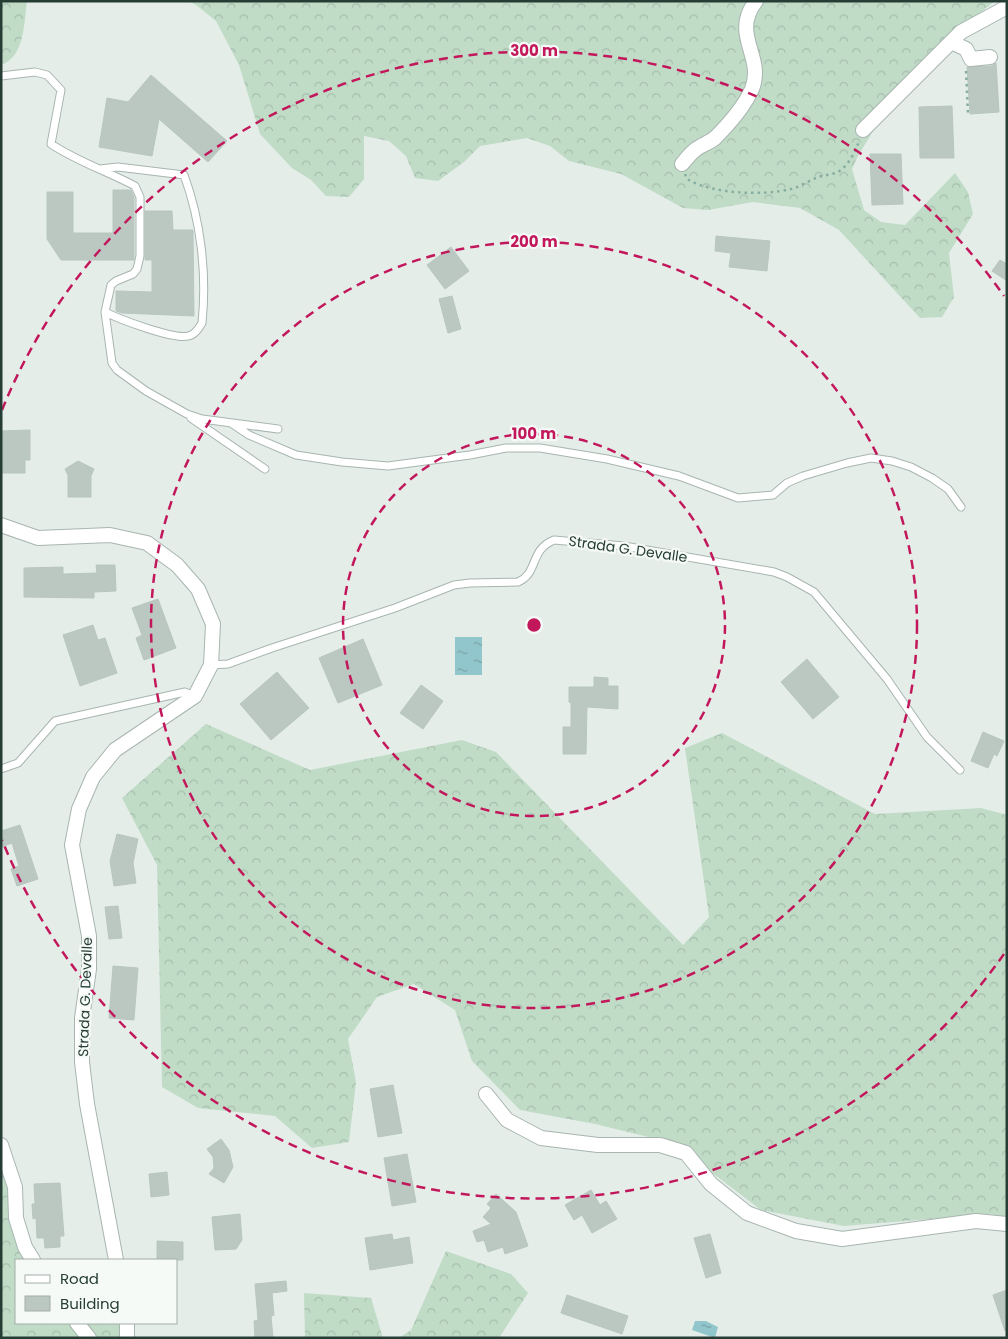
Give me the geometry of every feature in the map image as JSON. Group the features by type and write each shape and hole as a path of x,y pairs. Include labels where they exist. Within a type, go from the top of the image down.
{"street":[{"path":"682,164 695,150 713,139 724,128 743,105 752,87 756,67 745,32 748,12 756,1"},
{"path":"864,130 961,32 1007,7"},
{"path":"952,42 966,49 972,59 990,57"},
{"name":"Strada G. Devalle","path":"1,525 38,538 110,535 146,543 177,565 198,589 213,624 211,665 195,696 115,750 93,777 79,809 72,845 89,936 89,969 82,1018 82,1062 87,1104 116,1259"},
{"path":"486,1094 507,1120 541,1138 598,1146 660,1145 686,1153 711,1184 747,1213 796,1231 842,1239 976,1221 1007,1224"},
{"path":"1,1145 15,1187 16,1218 25,1247 32,1259"},
{"path":"78,1324 89,1338"},
{"path":"127,1324 127,1338"}],"lane":[{"path":"1,76 35,72 47,75 61,90 51,144 63,152 135,186 140,197 140,256 137,269 133,274 111,285 105,312 112,363 117,370 146,391 187,414 265,469"},
{"path":"98,169 118,167 184,176 190,192 198,228 203,266 202,322 198,329 189,336 170,336 142,325 120,320 105,312"},
{"path":"187,414 202,419 278,429"},
{"path":"231,423 249,435 296,455 342,462 388,466 506,448 540,448 607,459 679,476 738,498 773,495 787,482 847,463 871,458 910,466 948,489 961,507"},
{"name":"Strada G. Devalle","path":"211,665 228,664 395,608 454,585 518,582 530,574 540,549 546,543 554,540 624,546 774,572 814,592 887,679 928,737 960,770"},
{"path":"1,769 18,763 56,721 185,692 195,696"}],"path":[{"path":"965,63 968,114"},
{"path":"682,164 687,179 717,190 766,192 792,189 816,178 838,172 855,155 864,130"}],"green space":[{"path":"1,1 27,1 24,28 19,47 9,61 1,65"},
{"path":"188,1 995,1 941,44 884,113 852,169 864,210 881,222 905,225 955,173 968,192 973,214 949,253 954,297 942,317 920,318 839,230 800,208 753,202 708,210 683,208 621,174 569,161 550,146 527,138 480,146 464,162 438,181 415,178 406,156 389,141 364,136 364,179 349,197 326,196 311,180 292,168 260,134 239,65 216,21"},
{"path":"206,724 310,770 462,740 496,752 683,945 709,917 685,748 722,733 875,814 981,808 1007,815 1007,1218 991,1214 844,1226 761,1210 673,1143 595,1124 520,1110 472,1061 455,1010 414,984 377,997 348,1039 356,1082 349,1142 312,1148 275,1116 198,1108 162,1087 157,865 122,798"},
{"path":"1,1129 9,1192 21,1254 31,1259 15,1259 15,1324 122,1324 121,1338 1,1338"},
{"path":"446,1251 511,1274 528,1293 499,1338 399,1338 411,1330"},
{"path":"304,1293 371,1298 383,1338 305,1338"}],"water":[{"path":"455,637 482,637 482,675 455,675"},
{"path":"695,1321 706,1321 718,1327 715,1338 692,1330"}],"building":[{"path":"996,63 999,112 970,114 967,67 991,66"},
{"path":"151,75 227,141 208,162 159,119 152,156 99,147 107,98 128,102"},
{"path":"952,106 954,158 920,158 919,107"},
{"path":"870,154 901,154 903,204 872,205"},
{"path":"113,190 131,190 134,197 134,260 61,260 47,239 47,192 73,192 73,233 113,233"},
{"path":"145,211 172,211 173,230 193,230 194,316 122,313 116,311 116,291 152,292 152,260 145,260"},
{"path":"716,236 770,241 767,271 729,267 731,253 715,251"},
{"path":"451,247 469,271 445,289 427,265"},
{"path":"1000,260 1007,264 1007,281 992,271"},
{"path":"452,296 461,329 448,333 439,299"},
{"path":"30,430 30,460 25,460 25,473 1,473 1,431"},
{"path":"78,461 94,469 91,476 91,497 68,497 68,475 65,469"},
{"path":"96,565 115,565 116,591 94,592 94,598 24,597 24,568 63,567 63,574 97,573"},
{"path":"158,599 176,648 144,660 136,638 142,635 132,608"},
{"path":"93,625 98,640 105,638 117,673 80,686 63,635"},
{"path":"363,639 382,685 338,703 319,658"},
{"path":"807,659 839,697 813,719 781,682"},
{"path":"277,672 309,708 271,740 240,704"},
{"path":"594,677 608,678 608,686 618,686 618,709 587,707 586,754 563,754 563,727 571,727 569,687 594,687"},
{"path":"421,685 443,701 423,729 400,713"},
{"path":"983,732 1004,741 997,756 994,754 988,768 971,761"},
{"path":"20,825 38,879 17,886 11,869 19,866 12,843 1,847 1,831"},
{"path":"117,834 138,839 133,863 136,883 114,886 110,861"},
{"path":"118,906 122,938 109,939 105,907"},
{"path":"113,966 138,968 134,1020 109,1018"},
{"path":"393,1085 402,1133 378,1137 370,1089"},
{"path":"221,1139 229,1150 233,1167 224,1183 209,1174 214,1168 213,1157 207,1149"},
{"path":"407,1154 416,1202 392,1206 384,1158"},
{"path":"167,1172 169,1195 151,1197 149,1174"},
{"path":"60,1183 64,1236 60,1236 60,1247 45,1248 44,1238 37,1238 36,1218 33,1219 32,1204 35,1204 34,1184"},
{"path":"591,1190 600,1205 606,1201 617,1219 592,1233 582,1215 574,1220 565,1205"},
{"path":"496,1194 516,1212 528,1246 505,1254 503,1247 488,1252 484,1240 477,1242 473,1231 491,1224 483,1217 491,1208 487,1204"},
{"path":"240,1214 242,1240 236,1249 215,1250 212,1217"},
{"path":"392,1234 393,1240 409,1237 413,1263 370,1270 365,1238"},
{"path":"710,1234 721,1273 706,1278 694,1238"},
{"path":"157,1241 183,1242 183,1260 157,1259"},
{"path":"286,1281 287,1291 272,1293 274,1315 271,1316 273,1338 255,1338 254,1321 258,1320 255,1284"},
{"path":"1007,1290 1007,1330 1005,1331 993,1295"},
{"path":"567,1295 628,1316 622,1334 561,1313"}]}
